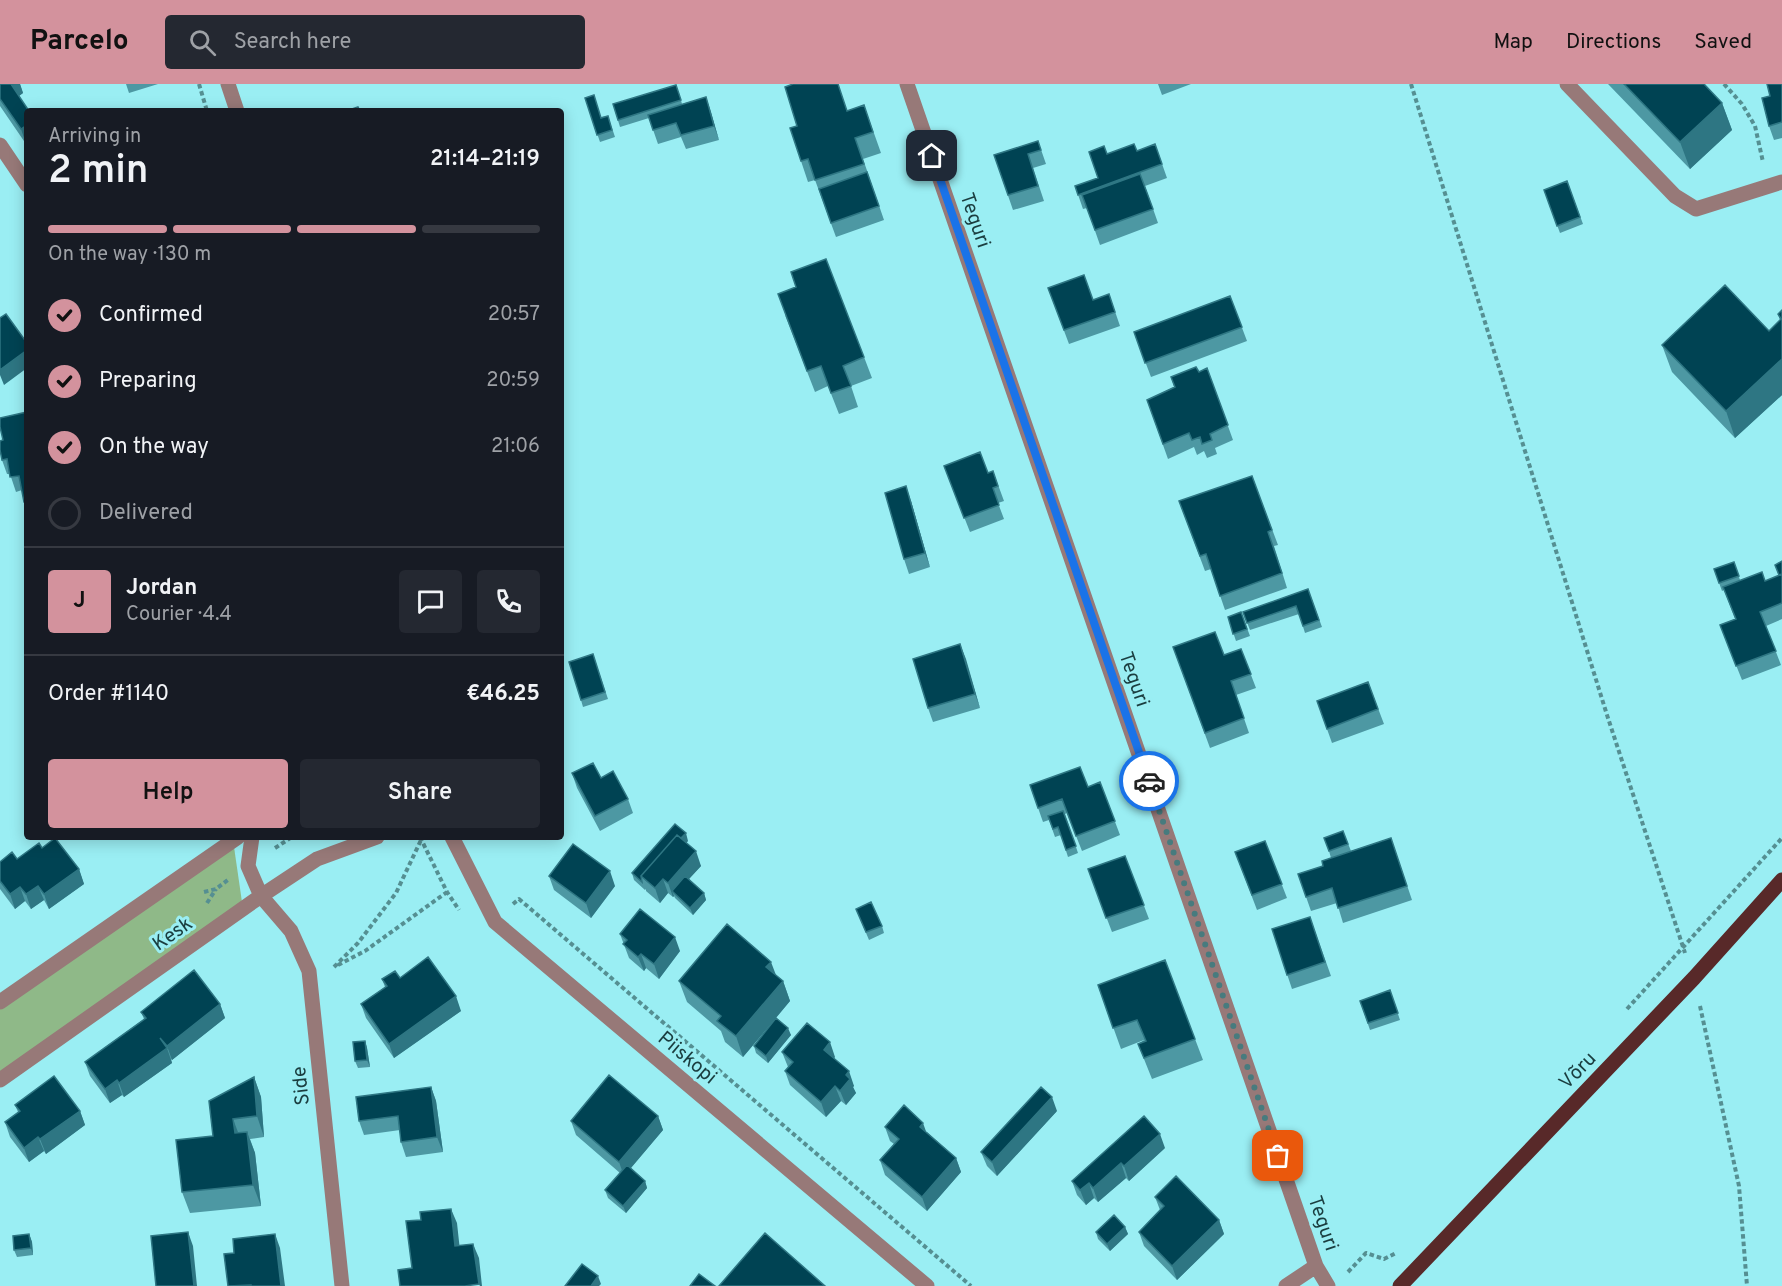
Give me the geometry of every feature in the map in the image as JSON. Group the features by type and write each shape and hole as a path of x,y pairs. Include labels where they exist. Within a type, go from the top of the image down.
{"main road":[{"name":"Võru","path":"1400,1286 1694,978 1782,880"}],"street":[{"path":"228,84 236,108"},
{"name":"Teguri","path":"907,84 1316,1266 1328,1286"},
{"path":"1567,84 1675,196 1696,209 1775,184"},
{"path":"0,145 24,181"},
{"path":"0,1002 234,840"},
{"name":"Side","path":"252,840 249,866 261,896 291,931 309,971 342,1286"},
{"name":"Kesk","path":"0,1080 316,858 368,840"},
{"name":"Piiskopi","path":"454,840 495,922 927,1286"},
{"path":"1286,1286 1316,1266"}],"path":[{"path":"199,84 206,108"},
{"path":"1410,84 1606,715 1694,978 1739,1186 1747,1286"},
{"path":"1724,84 1742,104 1755,126 1775,184"},
{"path":"1620,1017 1782,838"},
{"path":"420,840 396,893 358,943 334,967 365,951 447,892 421,840"},
{"path":"519,899 971,1286"},
{"path":"1343,1278 1366,1253 1384,1259 1404,1250"}],"green space":[{"path":"233,840 243,909 0,1080 0,1002"}],"building":[{"path":"0,84 11,84 27,108 24,108 24,127 21,129 0,99"},
{"path":"793,84 838,84 847,111 864,105 873,132 855,138 864,164 815,180 808,159 801,161 790,128 797,126 785,87"},
{"path":"1624,84 1704,84 1722,103 1680,142"},
{"path":"1767,84 1782,84 1782,122 1769,126 1762,98 1770,96"},
{"path":"676,85 681,100 618,120 613,104"},
{"path":"594,95 601,118 608,116 612,130 597,135 585,98"},
{"path":"706,97 714,126 681,135 676,123 653,130 648,115"},
{"path":"1038,141 1041,150 1028,154 1038,186 1008,195 994,155"},
{"path":"1134,144 1137,151 1155,144 1162,164 1078,195 1075,186 1098,178 1089,152 1104,146 1107,154"},
{"path":"867,172 879,206 831,223 819,189"},
{"path":"1140,174 1153,209 1095,230 1082,195"},
{"path":"1567,181 1580,217 1557,226 1544,190"},
{"path":"826,259 864,357 843,366 851,386 831,393 821,366 807,371 778,294 796,287 791,272"},
{"path":"1084,275 1093,300 1109,294 1115,312 1064,330 1048,288"},
{"path":"1725,285 1769,331 1781,319 1778,314 1782,310 1782,359 1726,411 1662,345"},
{"path":"1230,296 1242,327 1145,363 1134,332"},
{"path":"6,314 24,339 24,352 0,370 0,318"},
{"path":"1196,367 1199,372 1207,368 1228,425 1210,434 1212,440 1202,444 1200,437 1192,440 1189,433 1163,444 1147,400 1175,387 1171,377"},
{"path":"24,413 24,502 19,476 10,477 7,459 2,460 0,441 3,440 0,418"},
{"path":"980,452 988,473 993,471 998,486 993,488 999,505 964,518 944,466"},
{"path":"1252,476 1272,530 1268,532 1282,573 1220,596 1206,554 1200,556 1179,501"},
{"path":"906,486 925,553 904,559 885,493"},
{"path":"1782,561 1782,574 1779,575 1775,565"},
{"path":"1734,562 1739,576 1719,583 1714,569"},
{"path":"1762,572 1765,581 1782,574 1782,603 1760,612 1776,651 1736,666 1720,625 1736,619 1723,587"},
{"path":"1308,589 1319,620 1303,626 1296,606 1247,623 1243,612"},
{"path":"1241,612 1247,629 1233,634 1228,617"},
{"path":"1215,632 1224,655 1241,649 1251,674 1231,681 1244,718 1205,733 1173,647"},
{"path":"960,644 975,694 928,708 913,659"},
{"path":"593,654 605,692 581,700 569,662"},
{"path":"1368,682 1378,709 1327,729 1317,701"},
{"path":"593,763 601,778 613,771 628,799 595,816 572,773"},
{"path":"1080,767 1088,787 1100,782 1115,821 1076,836 1062,799 1038,808 1030,785"},
{"path":"1063,811 1076,846 1066,850 1058,827 1053,829 1048,816"},
{"path":"675,824 686,833 681,838 677,835 641,876 642,882 632,873"},
{"path":"1343,831 1348,844 1329,851 1324,838"},
{"path":"677,835 696,851 668,883 663,879 655,888 641,876"},
{"path":"1391,838 1407,886 1338,908 1332,888 1306,897 1298,874 1323,866 1322,861"},
{"path":"52,840 57,840 79,869 44,894 38,886 26,894 20,887 10,894 0,881 0,862 12,852 17,859 39,843 42,848"},
{"path":"1265,841 1282,884 1252,895 1235,852"},
{"path":"573,844 610,871 586,903 549,876"},
{"path":"1125,856 1144,905 1106,918 1088,869"},
{"path":"685,876 704,893 690,908 672,891"},
{"path":"871,902 882,926 866,932 856,909"},
{"path":"640,909 675,937 654,964 641,954 638,957 623,944 627,940 620,934"},
{"path":"1310,917 1325,962 1287,975 1272,929"},
{"path":"727,924 771,962 766,967 783,981 736,1036 717,1021 721,1016 679,981"},
{"path":"428,957 456,996 389,1044 361,1004 387,986 382,979 395,971 400,978"},
{"path":"1165,960 1195,1039 1144,1058 1138,1044 1146,1041 1137,1020 1113,1028 1098,985"},
{"path":"194,970 220,1004 167,1046 160,1038 167,1048 119,1083 117,1080 105,1089 85,1062 146,1018 141,1012"},
{"path":"1390,990 1398,1013 1368,1023 1360,1001"},
{"path":"776,1018 788,1028 766,1056 754,1046"},
{"path":"807,1023 830,1042 824,1050 849,1071 846,1075 850,1079 840,1091 835,1086 821,1102 785,1071 793,1062 782,1052"},
{"path":"365,1041 367,1060 355,1061 353,1042"},
{"path":"609,1075 658,1116 619,1162 571,1121"},
{"path":"54,1076 80,1111 24,1148 5,1122 20,1111 15,1105"},
{"path":"254,1077 257,1116 233,1119 235,1133 247,1132 253,1185 182,1192 176,1140 213,1136 209,1101"},
{"path":"431,1087 437,1137 401,1142 398,1116 359,1121 356,1097"},
{"path":"1041,1087 1052,1097 992,1162 981,1152"},
{"path":"904,1105 923,1123 920,1127 956,1158 922,1197 880,1160 899,1139 885,1127"},
{"path":"1144,1116 1160,1134 1124,1166 1121,1163 1093,1188 1089,1183 1080,1190 1072,1181"},
{"path":"627,1165 645,1181 623,1206 605,1190"},
{"path":"1176,1176 1219,1220 1172,1266 1139,1232 1164,1206 1155,1197"},
{"path":"451,1209 455,1246 473,1244 479,1284 400,1286 398,1270 412,1268 406,1221 421,1220 420,1212"},
{"path":"1114,1215 1125,1227 1107,1244 1096,1232"},
{"path":"188,1232 194,1286 156,1286 151,1236"},
{"path":"765,1233 825,1286 719,1286"},
{"path":"29,1234 31,1248 14,1250 13,1236"},
{"path":"275,1234 281,1286 228,1286 224,1254 234,1253 233,1239"},
{"path":"582,1264 598,1276 591,1286 565,1286"},
{"path":"699,1274 715,1286 690,1286"}],"way so far":[{"path":"1149,781 1278,1156"}],"route":[{"path":"932,156 1149,781"}]}
